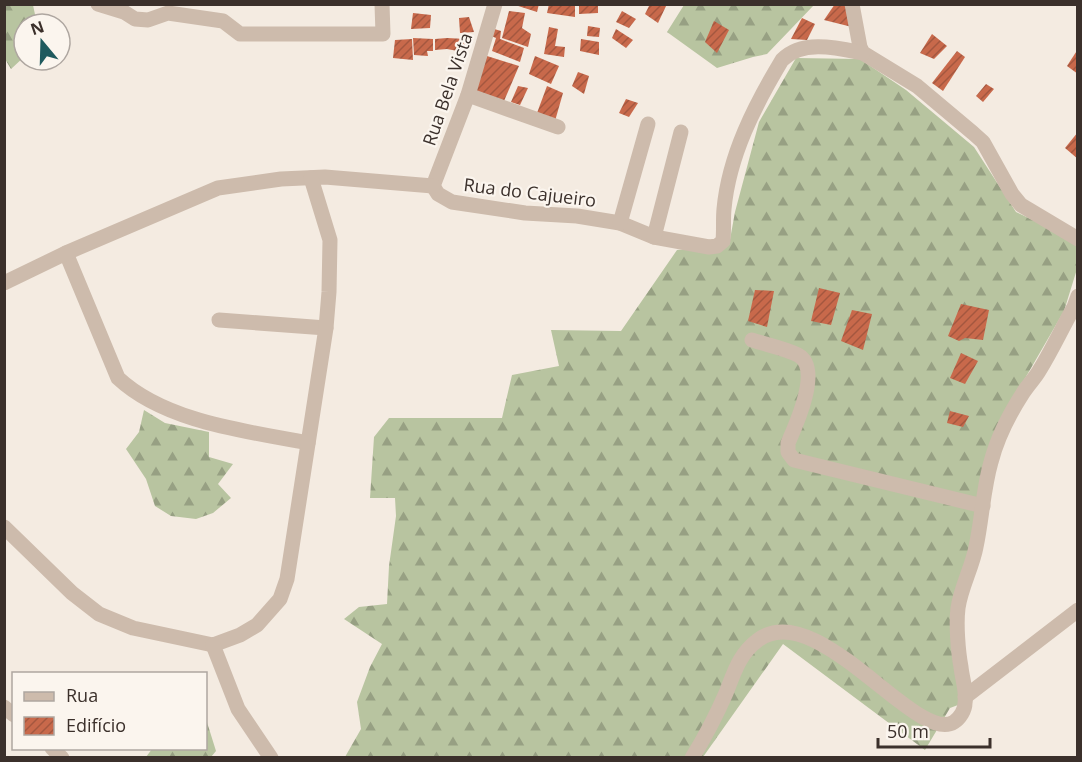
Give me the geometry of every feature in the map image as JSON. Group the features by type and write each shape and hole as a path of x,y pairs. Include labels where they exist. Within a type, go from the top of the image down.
{"street":[{"path":"98,4 124,12 135,19 148,20 168,13 224,21 240,34 271,35 383,34 382,4"},
{"path":"482,4 486,35"},
{"name":"Rua Bela Vista","path":"433,186 468,94 495,4"},
{"path":"852,4 860,47 864,53 917,86 973,133 983,142 1012,194 1021,205 1077,239"},
{"name":"Rua do Cajueiro","path":"433,186 438,194 452,202 525,213 576,216 620,223 654,237 709,247 717,246 723,241 724,208 733,164 758,100 782,60 788,54 814,47 831,47 864,53"},
{"path":"468,94 558,127"},
{"path":"620,223 648,124"},
{"path":"654,237 681,132"},
{"path":"4,283 66,252 218,188 281,179 326,177 433,186"},
{"path":"4,527 72,593 99,614 134,628 213,645 240,635 257,625 280,599 287,579 326,328 330,240 311,178"},
{"path":"66,252 118,378 130,390 176,412 230,428 308,443"},
{"path":"692,758 706,736 737,662 758,639 778,632 796,632 825,646 866,674 903,704 934,723 945,725 954,722 961,715 965,697 960,660 958,609 976,549 991,462 1004,429 1022,394 1039,372 1074,307 1077,296"},
{"path":"219,320 326,328"},
{"path":"752,340 800,355 808,368 809,382 788,443 788,452 794,460 983,506"},
{"path":"965,697 1077,610"},
{"path":"213,645 238,709 272,758"}],"green space":[{"path":"5,4 33,5 34,12 12,12 11,69 5,59"},
{"path":"684,5 814,5 767,54 717,68 667,32"},
{"path":"796,58 860,59 906,90 974,147 1016,212 1077,241 1077,269 1064,311 998,425 959,599 966,702 950,708 925,750 783,644 703,757 345,757 361,729 357,702 370,667 382,644 344,619 359,607 387,604 389,566 396,516 395,498 370,498 374,437 389,418 502,418 512,375 559,366 551,330 621,331 677,250 729,245 735,212 759,122"},
{"path":"144,410 165,423 209,432 209,457 233,464 218,484 231,498 213,513 196,519 171,516 155,506 146,479 126,449 139,432"},
{"path":"207,722 216,751 211,757 146,757 151,750 207,750"}],"building":[{"path":"512,4 539,4 537,12"},
{"path":"549,4 575,4 575,17 547,13"},
{"path":"579,4 598,4 598,13 579,14"},
{"path":"650,4 667,4 658,23 645,14"},
{"path":"835,4 846,4 856,28 824,20"},
{"path":"509,11 525,13 522,28 531,34 528,47 502,38"},
{"path":"622,11 636,19 629,28 616,22"},
{"path":"413,13 431,15 430,28 411,29"},
{"path":"469,17 474,32 460,33 459,18"},
{"path":"802,18 815,24 807,40 791,39"},
{"path":"714,21 729,30 717,53 705,42"},
{"path":"588,26 600,28 599,37 587,36"},
{"path":"549,27 558,29 555,46 565,47 564,57 544,54"},
{"path":"491,28 501,31 500,39 524,48 520,62 492,51 496,38 489,35"},
{"path":"616,29 633,40 626,48 612,38"},
{"path":"932,34 947,46 934,59 920,53"},
{"path":"413,38 433,39 433,51 427,51 428,56 414,55"},
{"path":"412,39 413,60 393,58 395,40"},
{"path":"435,39 466,39 463,52 447,49 435,50"},
{"path":"581,39 599,42 599,55 580,51"},
{"path":"1078,49 1078,74 1067,66"},
{"path":"957,51 965,57 943,91 932,83"},
{"path":"487,56 519,66 504,101 473,92"},
{"path":"535,56 559,66 551,84 529,74"},
{"path":"578,72 589,76 584,94 572,86"},
{"path":"986,84 994,89 983,102 976,96"},
{"path":"518,86 528,88 520,105 511,102"},
{"path":"547,86 563,93 555,121 537,113"},
{"path":"626,99 638,103 629,117 619,113"},
{"path":"1078,132 1078,159 1065,148"},
{"path":"819,288 840,293 831,325 811,321"},
{"path":"755,290 774,291 767,327 748,321"},
{"path":"961,304 989,310 983,340 965,338 959,341 948,336"},
{"path":"852,310 872,314 863,350 841,341"},
{"path":"961,353 978,361 965,384 950,378"},
{"path":"950,411 969,416 963,427 947,423"}]}
